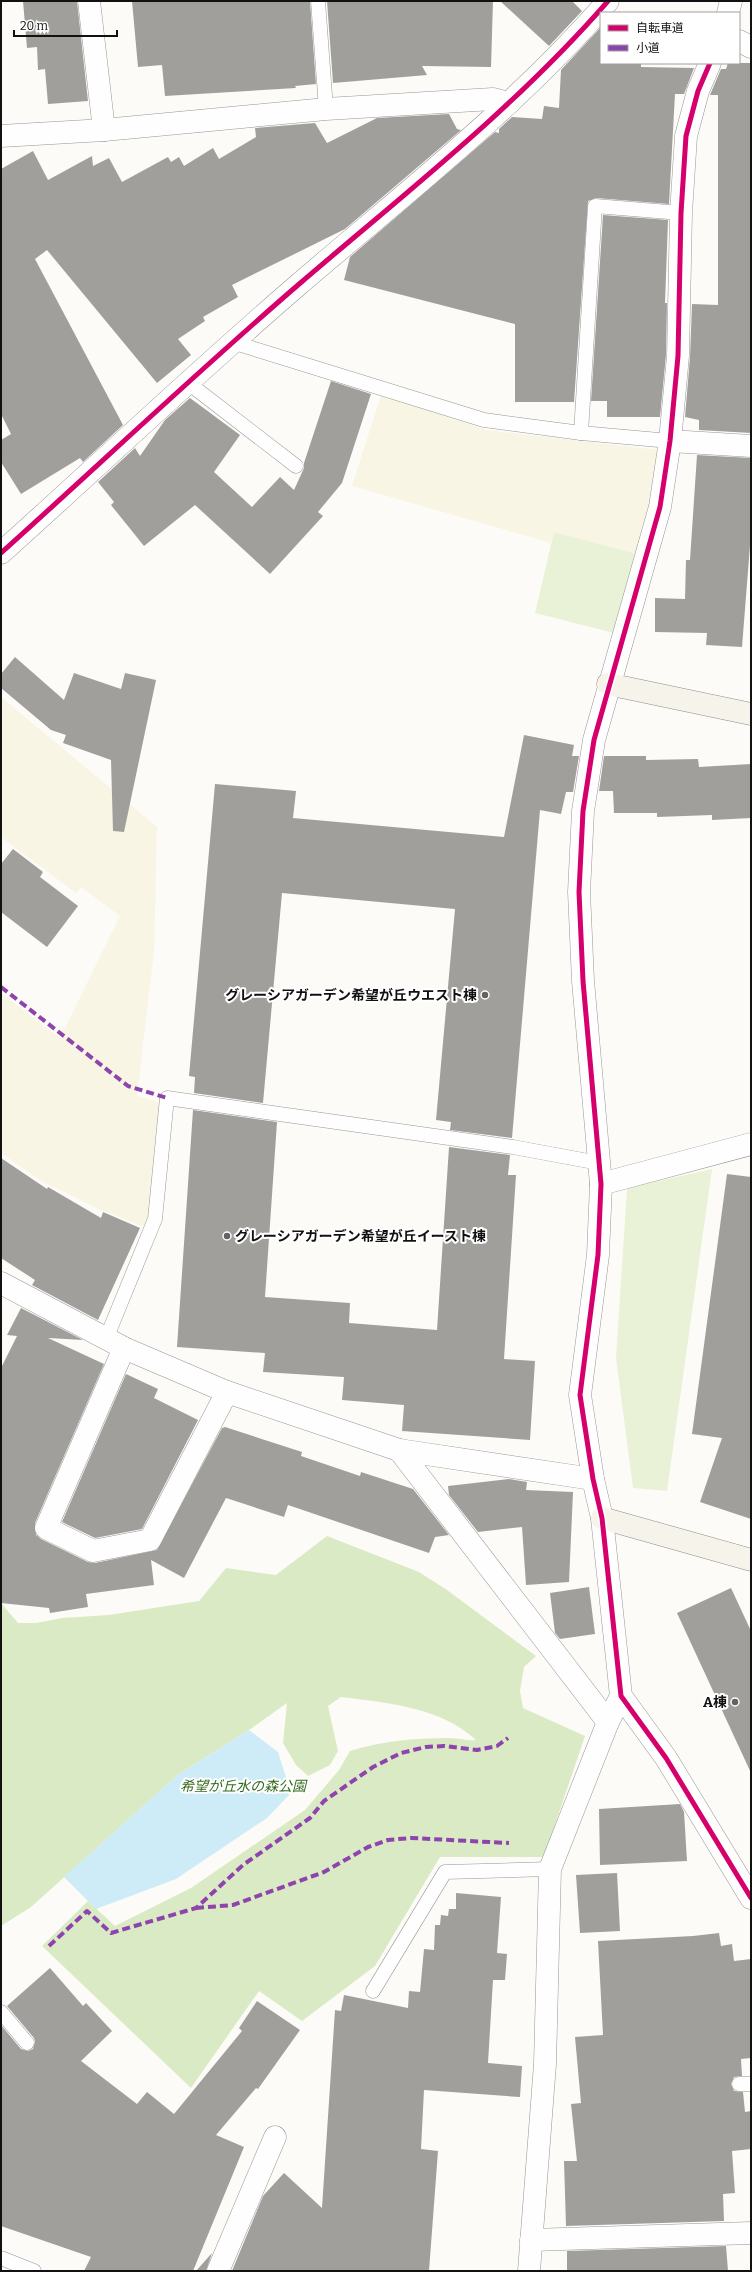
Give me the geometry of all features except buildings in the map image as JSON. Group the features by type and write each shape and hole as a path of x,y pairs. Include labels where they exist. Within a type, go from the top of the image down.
{"street":[{"path":"89,1 104,130"},
{"path":"1,553 128,439 187,382 232,342 509,103 573,41 608,1"},
{"path":"728,12 731,1"},
{"path":"740,42 751,47"},
{"path":"710,64 698,91 686,136 681,213 678,356 670,441 660,507 608,684 594,740 583,811 580,892 583,981 600,1173 598,1255 580,1395 593,1479 602,1518 621,1696 666,1758 751,1898"},
{"path":"1,136 104,130 326,109 493,99 509,103"},
{"path":"670,441 751,446"},
{"path":"608,684 751,714"},
{"path":"600,1173 751,1144"},
{"path":"1,1284 115,1343 227,1392 399,1450 593,1479"},
{"path":"115,1343 46,1528 93,1551 150,1540 227,1392"},
{"path":"399,1450 608,1722"},
{"path":"602,1518 751,1560"},
{"path":"530,2271 531,2240 545,2064 550,1869 608,1722 621,1696"},
{"path":"218,2271 275,2137"},
{"path":"531,2240 751,2233"}],"lane":[{"path":"318,1 326,109"},
{"path":"581,433 595,206 681,213"},
{"path":"232,342 484,420 581,433 670,441"},
{"path":"187,382 296,466"},
{"path":"115,1343 155,1219 168,1098 513,1147 600,1173"},
{"path":"373,1991 445,1872 550,1869"},
{"path":"1,2012 27,2043"},
{"path":"1,2258 34,2271"}],"shaded area":[{"path":"381,395 487,430 659,450 650,505 637,554 554,532 551,543 352,486"},
{"path":"1,697 157,827 154,952 137,1096 162,1103 151,1217 145,1227 101,1210 41,1181 1,1153 1,993 60,1038 120,916 81,887 76,893 1,837"}],"green space":[{"path":"554,532 637,554 614,633 535,613"},
{"path":"712,1169 667,1491 633,1488 616,1358 627,1188"},
{"name":"希望が丘水の森公園","path":"327,1536 419,1572 447,1590 536,1656 524,1667 520,1691 523,1708 585,1736 544,1857 440,1857 375,1966 302,2021 259,1991 191,2088 42,1946 88,1901 115,1926 191,1888 305,1810 339,1770 350,1751 386,1742 411,1739 448,1738 476,1740 447,1720 430,1713 413,1708 341,1697 328,1706 338,1751 330,1765 308,1776 296,1765 283,1743 287,1703 249,1730 179,1774 31,1907 1,1926 1,1603 18,1623 36,1623 62,1618 109,1615 199,1601 226,1568 276,1575"}],"water":[{"path":"249,1730 278,1752 291,1793 267,1818 176,1879 96,1909 64,1877 179,1774"}],"marked path":[{"path":"1,987 128,1086 167,1098"},
{"path":"49,1946 87,1911 111,1933 196,1908 243,1865 310,1818 324,1801 373,1767 401,1753 426,1747 444,1746 477,1750 497,1746 508,1738"},
{"path":"196,1908 233,1905 324,1872 368,1847 388,1840 411,1838 509,1843"}],"cycle path":[{"path":"1,553 260,318 458,149 536,77 573,40 608,1"},
{"path":"710,64 698,91 686,136 681,213 678,356 670,441 660,507 594,740 583,811 579,892 583,981 601,1184 598,1255 580,1395 593,1479 602,1518 621,1696 666,1758 751,1898"}],"place":[{"name":"グレーシアガーデン希望が丘ウエスト棟","path":"485,995"},
{"name":"グレーシアガーデン希望が丘イースト棟","path":"227,1236"},
{"name":"A棟","path":"735,1702"}]}
